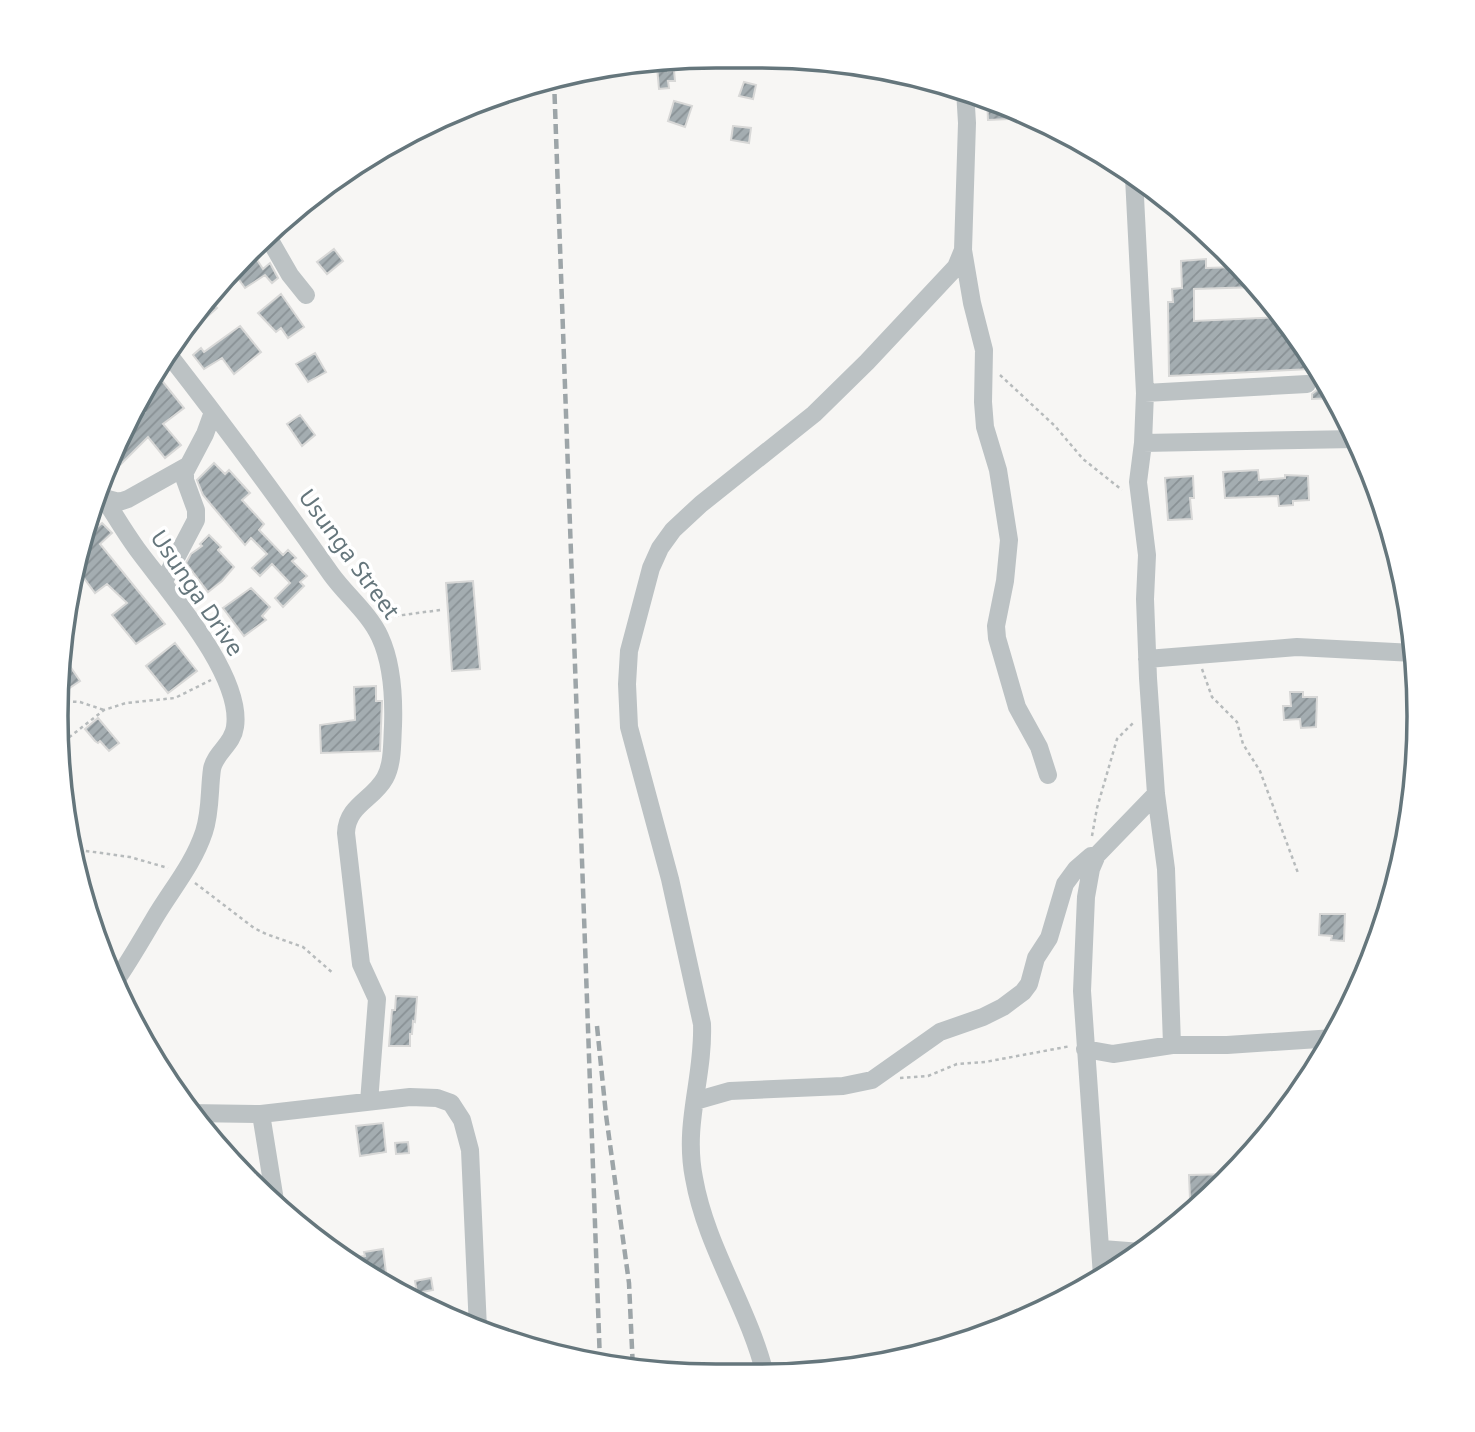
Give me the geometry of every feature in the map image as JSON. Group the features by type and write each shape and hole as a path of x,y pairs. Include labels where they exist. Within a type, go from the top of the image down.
{"street":[{"path":"966,103 962,255 984,357 983,416 998,470 1009,540 1005,581 996,626 997,638 1017,707 1039,747 1048,775"},
{"path":"1135,188 1145,393 1138,482 1147,555 1147,659 1156,794 1166,869 1172,1045"},
{"path":"272,244 290,275 306,295"},
{"path":"762,1364 754,1337 715,1250 693,1176 690,1123 703,1047 702,1024 670,879 629,727 629,651 651,568 660,548 673,530 701,504 814,414 923,303 962,255"},
{"name":"Usunga Street","path":"174,361 342,589 367,618 380,638 387,659 393,693 391,757 385,779 354,810 346,823 361,964 377,999 369,1102"},
{"path":"1145,393 1307,384"},
{"path":"163,583 196,520 196,510 185,480 187,466 205,434 213,412"},
{"path":"1143,443 1344,439"},
{"path":"107,498 112,501 128,499 187,466"},
{"name":"Usunga Drive","path":"105,502 222,672 234,706 235,727 230,743 214,764 204,833 183,876 121,971"},
{"path":"1147,659 1297,648 1403,653"},
{"path":"1102,1265 1082,991 1086,897 1091,869 1097,855 1156,794"},
{"path":"695,1101 730,1091 843,1086 880,1076 940,1032 993,1013 1023,992 1029,984 1036,958 1049,938 1065,884 1076,869 1091,856"},
{"path":"1085,1048 1113,1054 1172,1045 1227,1045 1321,1039"},
{"path":"1088,1074 1113,1054"},
{"path":"205,1113 261,1114 410,1097 437,1098 451,1103 462,1119 470,1150 477,1318"},
{"path":"261,1114 273,1188"},
{"path":"1102,1249 1125,1251"}],"path":[{"path":"984,357 1010,386 1055,426 1083,459 1139,502"},
{"path":"367,618 440,610"},
{"path":"1195,657 1205,673 1212,697 1231,713 1237,722 1243,744 1260,771 1298,873"},
{"path":"69,737 104,710 126,703 175,698 203,685 222,672"},
{"path":"69,701 80,702 104,710"},
{"path":"1091,856 1088,849 1114,747 1117,739 1138,715"},
{"path":"83,851 155,863 183,876 254,928 303,947 334,974"},
{"path":"880,1076 910,1079 966,1062 985,1062 1064,1047 1085,1048"}],"building":[{"path":"674,70 675,81 668,81 669,88 659,89 657,72"},
{"path":"744,82 756,85 753,99 739,96"},
{"path":"674,101 692,106 685,127 668,121"},
{"path":"988,111 1008,118 1008,119 988,120"},
{"path":"733,126 751,128 749,143 731,140"},
{"path":"334,249 343,261 327,274 317,262"},
{"path":"257,259 263,269 270,263 278,278 272,283 265,275 245,288 238,279"},
{"path":"1206,259 1206,268 1226,267 1245,287 1194,289 1194,321 1269,318 1306,369 1169,376 1168,302 1173,302 1172,289 1182,288 1181,261"},
{"path":"281,294 304,327 288,338 281,328 276,332 258,313"},
{"path":"240,326 261,352 234,374 222,358 204,369 193,355 201,348 204,352"},
{"path":"315,353 326,372 308,382 296,364"},
{"path":"162,381 184,408 163,424 181,445 165,458 148,437 121,464 135,430"},
{"path":"1317,388 1323,399 1312,399 1312,394"},
{"path":"300,415 315,435 302,446 287,424"},
{"path":"214,463 225,474 229,470 250,493 242,500 264,524 259,530 283,555 288,550 296,558 292,561 307,576 300,582 304,586 283,607 275,598 290,583 272,564 260,576 252,568 267,554 251,538 245,545 203,495 197,480"},
{"path":"1258,470 1259,480 1285,478 1285,475 1308,476 1309,500 1293,501 1293,505 1279,506 1278,496 1225,498 1223,472"},
{"path":"1193,476 1194,498 1190,498 1192,519 1168,520 1165,478"},
{"path":"102,523 112,533 100,544 165,624 136,644 112,615 127,603 107,584 95,593 84,578 97,528"},
{"path":"209,535 221,547 218,550 234,567 208,592 186,563"},
{"path":"473,581 480,669 452,671 446,583"},
{"path":"251,588 270,607 262,616 266,620 244,636 223,608"},
{"path":"175,643 197,671 168,693 146,666"},
{"path":"71,667 80,681 69,688"},
{"path":"376,686 376,701 382,701 380,751 321,753 320,725 355,720 354,687"},
{"path":"1290,692 1303,692 1303,697 1317,697 1316,727 1301,728 1300,719 1284,720 1283,706 1291,706"},
{"path":"98,718 119,743 109,751 85,729"},
{"path":"1320,914 1345,914 1344,941 1319,935"},
{"path":"396,996 417,997 410,1046 389,1046"},
{"path":"383,1123 386,1152 360,1156 356,1126"},
{"path":"408,1142 409,1153 396,1154 395,1143"},
{"path":"1217,1174 1190,1199 1189,1175"},
{"path":"383,1249 386,1273 359,1257 365,1256 364,1252"},
{"path":"431,1278 433,1290 421,1292 416,1290 415,1281"}],"railway":[{"path":"554,89 600,1353"},
{"path":"597,1026 629,1283 632,1358"}]}
